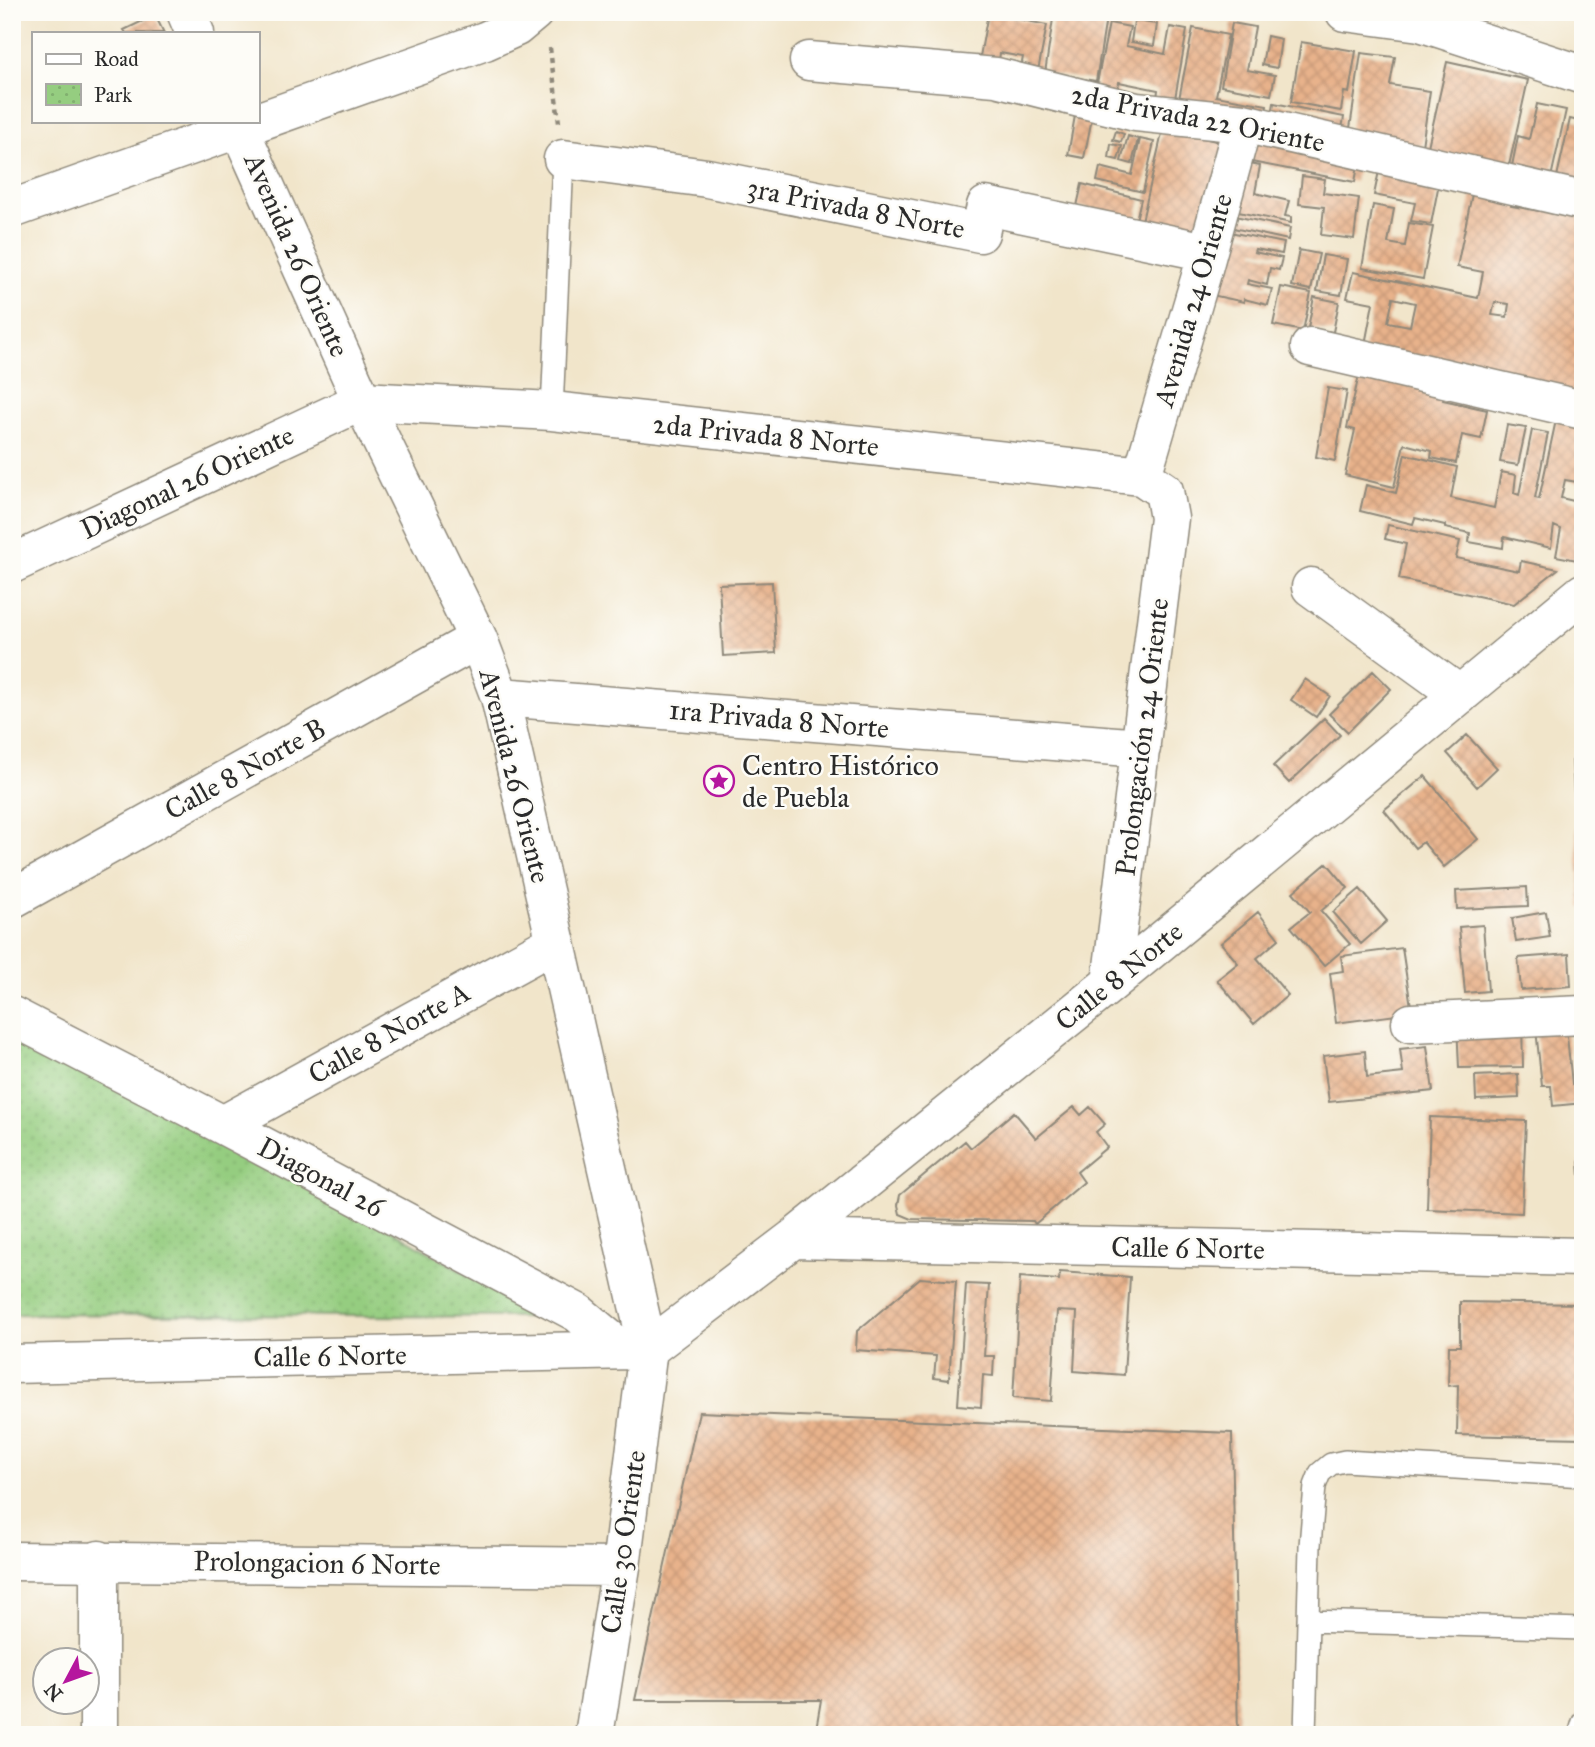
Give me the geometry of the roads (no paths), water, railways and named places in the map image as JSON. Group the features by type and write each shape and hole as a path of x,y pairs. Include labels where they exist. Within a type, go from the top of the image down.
{"street":[{"path":"186,12 195,32"},
{"path":"1345,12 1420,22 1583,75"},
{"path":"1420,22 1476,12"},
{"path":"259,118 485,41 516,27 541,26"},
{"name":"2da Privada 22 Oriente","path":"809,61 996,77 1136,112 1243,123 1583,201"},
{"name":"Avenida 24 Oriente","path":"1153,484 1207,252 1243,123"},
{"path":"12,209 238,125"},
{"name":"Avenida 26 Oriente","path":"238,125 362,401 478,639 500,697 556,942 635,1350"},
{"name":"3ra Privada 8 Norte","path":"564,159 707,178 980,233 986,206 1207,252"},
{"path":"1310,347 1583,410"},
{"name":"2da Privada 8 Norte","path":"362,401 552,411 1153,484"},
{"name":"Diagonal 26 Oriente","path":"12,564 362,401"},
{"name":"Prolongación 24 Oriente","path":"1111,984 1169,518 1153,484"},
{"path":"1311,587 1460,695"},
{"name":"Calle 8 Norte","path":"635,1350 793,1239 1111,984 1583,593"},
{"name":"Calle 8 Norte B","path":"12,899 478,639"},
{"name":"1ra Privada 8 Norte","path":"500,697 1141,748"},
{"name":"Calle 8 Norte A","path":"223,1125 556,942"},
{"path":"1411,1023 1583,1015"},
{"name":"Diagonal 26","path":"12,1016 578,1313 635,1350"},
{"name":"Calle 6 Norte","path":"793,1239 1583,1257"},
{"name":"Calle 6 Norte","path":"12,1364 635,1350"},
{"name":"Calle 30 Oriente","path":"594,1735 621,1567 635,1350"},
{"path":"99,1560 99,1735"},
{"name":"Prolongacion 6 Norte","path":"12,1561 621,1567"}],"lane":[{"path":"552,411 564,159"},
{"path":"1305,1735 1310,1546 1315,1486 1321,1473 1331,1464 1346,1461 1583,1476"},
{"path":"1308,1621 1583,1629"},
{"path":"1579,1735 1583,1722"}],"place":[{"name":"Centro Histórico de Puebla","path":"719,781"}]}
